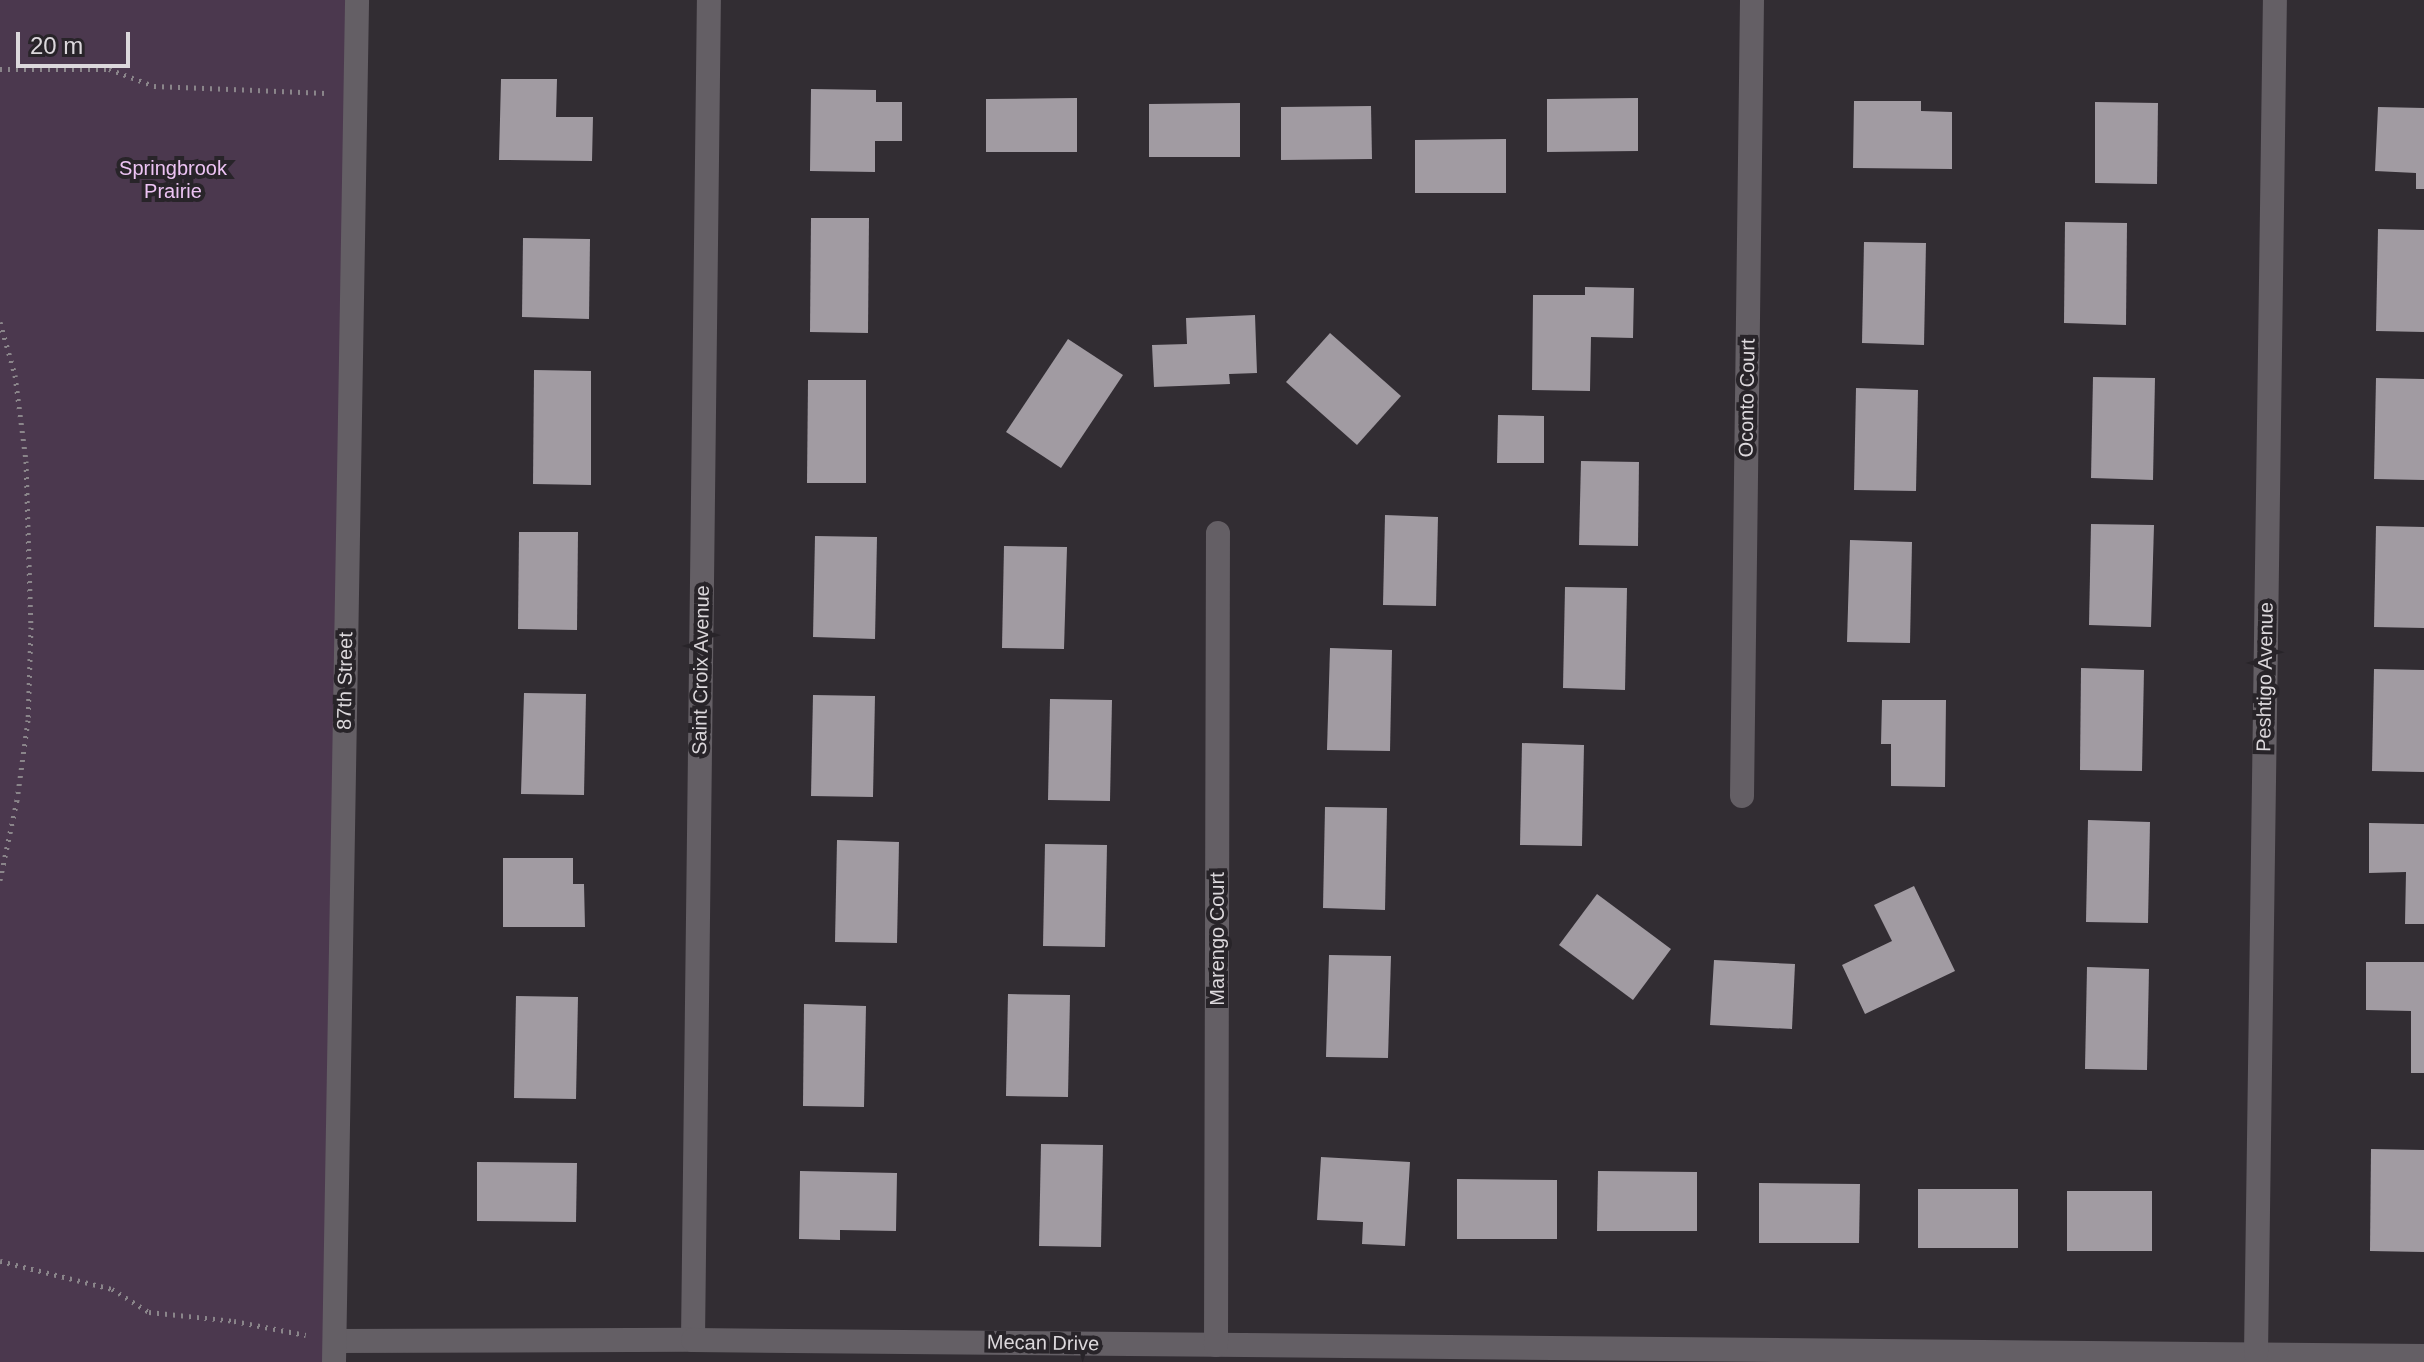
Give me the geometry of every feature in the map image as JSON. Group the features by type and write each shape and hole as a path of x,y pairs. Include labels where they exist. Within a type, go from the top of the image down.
{"street":[{"name":"87th Street","path":"335,1351 357,0"},
{"name":"Saint Croix Avenue","path":"693,1340 709,0"},
{"name":"Oconto Court","path":"1742,796 1752,0"},
{"name":"Peshtigo Avenue","path":"2256,1354 2275,0"},
{"name":"Marengo Court","path":"1216,1345 1218,533"},
{"name":"Mecan Drive","path":"335,1351 693,1340 2424,1356"}],"path":[{"path":"0,69 109,69 154,86 355,94"},
{"path":"0,322 15,375 26,461 31,627 28,720 17,800 0,880"},
{"path":"0,1261 112,1289 149,1312 234,1321 335,1351"}],"green space":[{"name":"Springbrook Prairie","path":"0,0 349,0 331,1362 0,1362"}],"building":[{"path":"501,79 557,79 556,117 593,117 592,161 499,160"},
{"path":"811,89 876,90 876,102 902,102 902,141 875,141 875,172 810,171"},
{"path":"1077,98 1077,152 986,152 986,99"},
{"path":"1638,98 1638,151 1547,152 1547,99"},
{"path":"1854,101 1921,101 1921,111 1952,112 1952,169 1853,168"},
{"path":"2095,102 2158,103 2157,184 2095,183"},
{"path":"1240,103 1240,157 1149,157 1149,104"},
{"path":"1371,106 1372,159 1281,160 1281,107"},
{"path":"2378,107 2424,108 2424,189 2416,189 2416,173 2375,171"},
{"path":"1506,139 1506,193 1415,193 1415,140"},
{"path":"811,218 869,218 868,333 810,332"},
{"path":"2065,222 2127,223 2126,325 2064,323"},
{"path":"2378,229 2424,230 2424,332 2376,331"},
{"path":"523,238 590,239 589,319 522,317"},
{"path":"1864,242 1926,243 1924,345 1862,343"},
{"path":"1585,287 1634,288 1633,338 1591,337 1590,391 1532,390 1533,295 1585,295"},
{"path":"1255,315 1257,373 1229,374 1230,384 1154,387 1152,345 1187,344 1186,318"},
{"path":"1330,333 1401,396 1357,445 1286,382"},
{"path":"1068,339 1123,375 1061,468 1006,432"},
{"path":"534,370 591,371 591,485 533,484"},
{"path":"2093,377 2155,378 2153,480 2091,478"},
{"path":"2376,378 2424,379 2424,480 2374,479"},
{"path":"808,380 866,380 866,483 807,483"},
{"path":"1856,388 1918,390 1916,491 1854,490"},
{"path":"1498,415 1544,416 1544,463 1497,463"},
{"path":"1581,461 1639,462 1638,546 1579,545"},
{"path":"1385,515 1438,517 1436,606 1383,605"},
{"path":"2091,524 2154,525 2151,627 2089,625"},
{"path":"2376,526 2424,527 2424,628 2374,627"},
{"path":"519,532 578,532 577,630 518,629"},
{"path":"815,536 877,537 875,639 813,637"},
{"path":"1850,540 1912,542 1910,643 1847,642"},
{"path":"1004,546 1067,547 1064,649 1002,648"},
{"path":"1565,587 1627,588 1625,690 1563,688"},
{"path":"1330,648 1392,650 1390,751 1327,750"},
{"path":"2081,668 2144,670 2142,771 2080,770"},
{"path":"2374,669 2424,670 2424,772 2372,771"},
{"path":"524,693 586,694 584,795 521,794"},
{"path":"813,695 875,696 873,797 811,796"},
{"path":"1050,699 1112,700 1110,801 1048,800"},
{"path":"1882,700 1946,700 1945,787 1891,786 1891,744 1881,744"},
{"path":"1522,743 1584,745 1582,846 1520,845"},
{"path":"1325,807 1387,808 1385,910 1323,908"},
{"path":"2088,820 2150,822 2148,923 2086,922"},
{"path":"2369,823 2424,824 2424,924 2405,924 2406,872 2369,873"},
{"path":"837,840 899,842 897,943 835,942"},
{"path":"1045,844 1107,845 1105,947 1043,946"},
{"path":"503,858 573,858 573,884 584,884 585,927 503,927"},
{"path":"1914,886 1955,971 1865,1014 1842,965 1892,941 1874,905"},
{"path":"1597,894 1671,949 1633,1000 1559,945"},
{"path":"1329,955 1391,956 1388,1058 1326,1057"},
{"path":"1714,960 1795,964 1792,1029 1710,1025"},
{"path":"2366,962 2424,962 2424,1073 2411,1073 2411,1011 2366,1010"},
{"path":"2087,967 2149,969 2147,1070 2085,1069"},
{"path":"1008,994 1070,995 1068,1097 1006,1096"},
{"path":"516,996 578,997 576,1099 514,1098"},
{"path":"804,1004 866,1006 864,1107 803,1106"},
{"path":"1041,1144 1103,1145 1101,1247 1039,1246"},
{"path":"2371,1149 2424,1150 2424,1252 2370,1251"},
{"path":"1321,1157 1410,1162 1405,1246 1362,1244 1363,1222 1317,1220"},
{"path":"477,1162 577,1163 576,1222 477,1221"},
{"path":"800,1171 897,1173 896,1231 840,1230 840,1240 799,1239"},
{"path":"1598,1171 1697,1172 1697,1231 1597,1231"},
{"path":"1457,1179 1557,1180 1557,1239 1457,1239"},
{"path":"1759,1183 1860,1184 1859,1243 1759,1243"},
{"path":"1918,1189 2018,1189 2018,1248 1918,1248"},
{"path":"2067,1191 2152,1191 2152,1251 2067,1251"}]}
